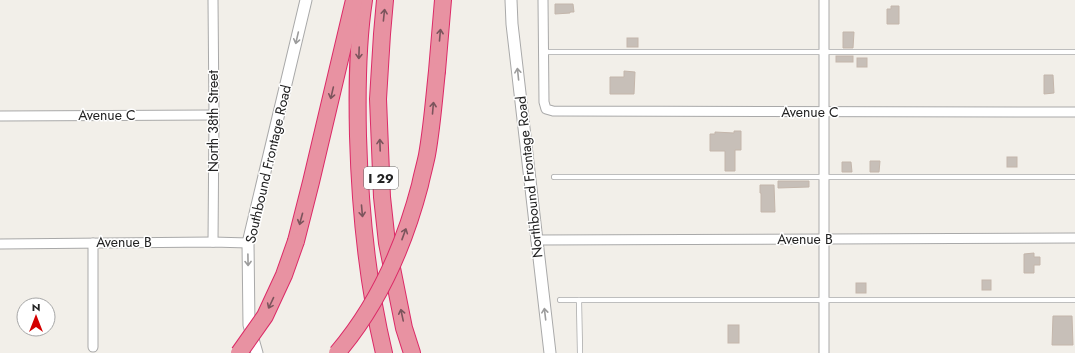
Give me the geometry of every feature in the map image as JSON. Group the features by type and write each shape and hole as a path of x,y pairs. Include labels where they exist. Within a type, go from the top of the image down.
{"highway":[{"path":"239,353 265,316 284,275 296,241 354,0"},
{"name":"I 29","path":"364,0 360,28 358,100 361,203 370,282 377,326 384,353"},
{"name":"I 29","path":"386,0 382,34 378,99 382,197 387,244 404,328 412,353"},
{"path":"337,353 369,310 396,258 411,215 427,156 433,116 443,0"}],"street":[{"name":"North 38th Street","path":"212,242 214,115 213,0"},
{"name":"Southbound Frontage Road","path":"258,353 249,325 248,243 306,0"},
{"name":"Northbound Frontage Road","path":"511,0 512,24 550,353"},
{"path":"543,0 544,52"},
{"path":"824,0 824,353"},
{"name":"Avenue C","path":"544,52 544,102 546,109 553,111 1075,112"},
{"name":"Avenue C","path":"0,116 214,115"},
{"name":"Avenue B","path":"536,240 1075,238"},
{"path":"93,243 93,347"},
{"name":"Avenue B","path":"0,244 248,243"}],"lane":[{"path":"544,52 1075,52"},
{"path":"554,176 1075,177"},
{"path":"560,300 1075,300"},
{"path":"579,300 580,353"}],"building":[{"path":"555,4 573,4 574,12 555,14"},
{"path":"891,6 899,6 899,24 887,24 887,9 891,9"},
{"path":"843,32 854,32 853,48 843,48"},
{"path":"627,38 638,38 638,47 627,47"},
{"path":"836,56 853,56 853,62 836,62"},
{"path":"857,58 867,58 867,67 857,67"},
{"path":"624,71 635,72 634,94 610,94 610,77 624,77"},
{"path":"1044,75 1053,75 1054,93 1044,94"},
{"path":"734,131 741,131 741,150 735,150 735,171 725,171 725,151 710,151 710,134 715,134 715,132 734,133"},
{"path":"1007,157 1017,157 1017,167 1007,167"},
{"path":"870,161 880,161 879,172 870,172"},
{"path":"842,162 851,162 852,172 842,172"},
{"path":"778,181 809,181 809,187 778,188"},
{"path":"760,185 774,185 775,212 761,212"},
{"path":"1034,253 1034,257 1040,257 1040,265 1034,265 1034,273 1024,273 1024,254"},
{"path":"982,280 991,280 991,290 982,290"},
{"path":"856,283 866,283 866,293 856,293"},
{"path":"1053,316 1072,316 1073,345 1052,345"},
{"path":"728,325 739,325 739,343 728,343"}]}
